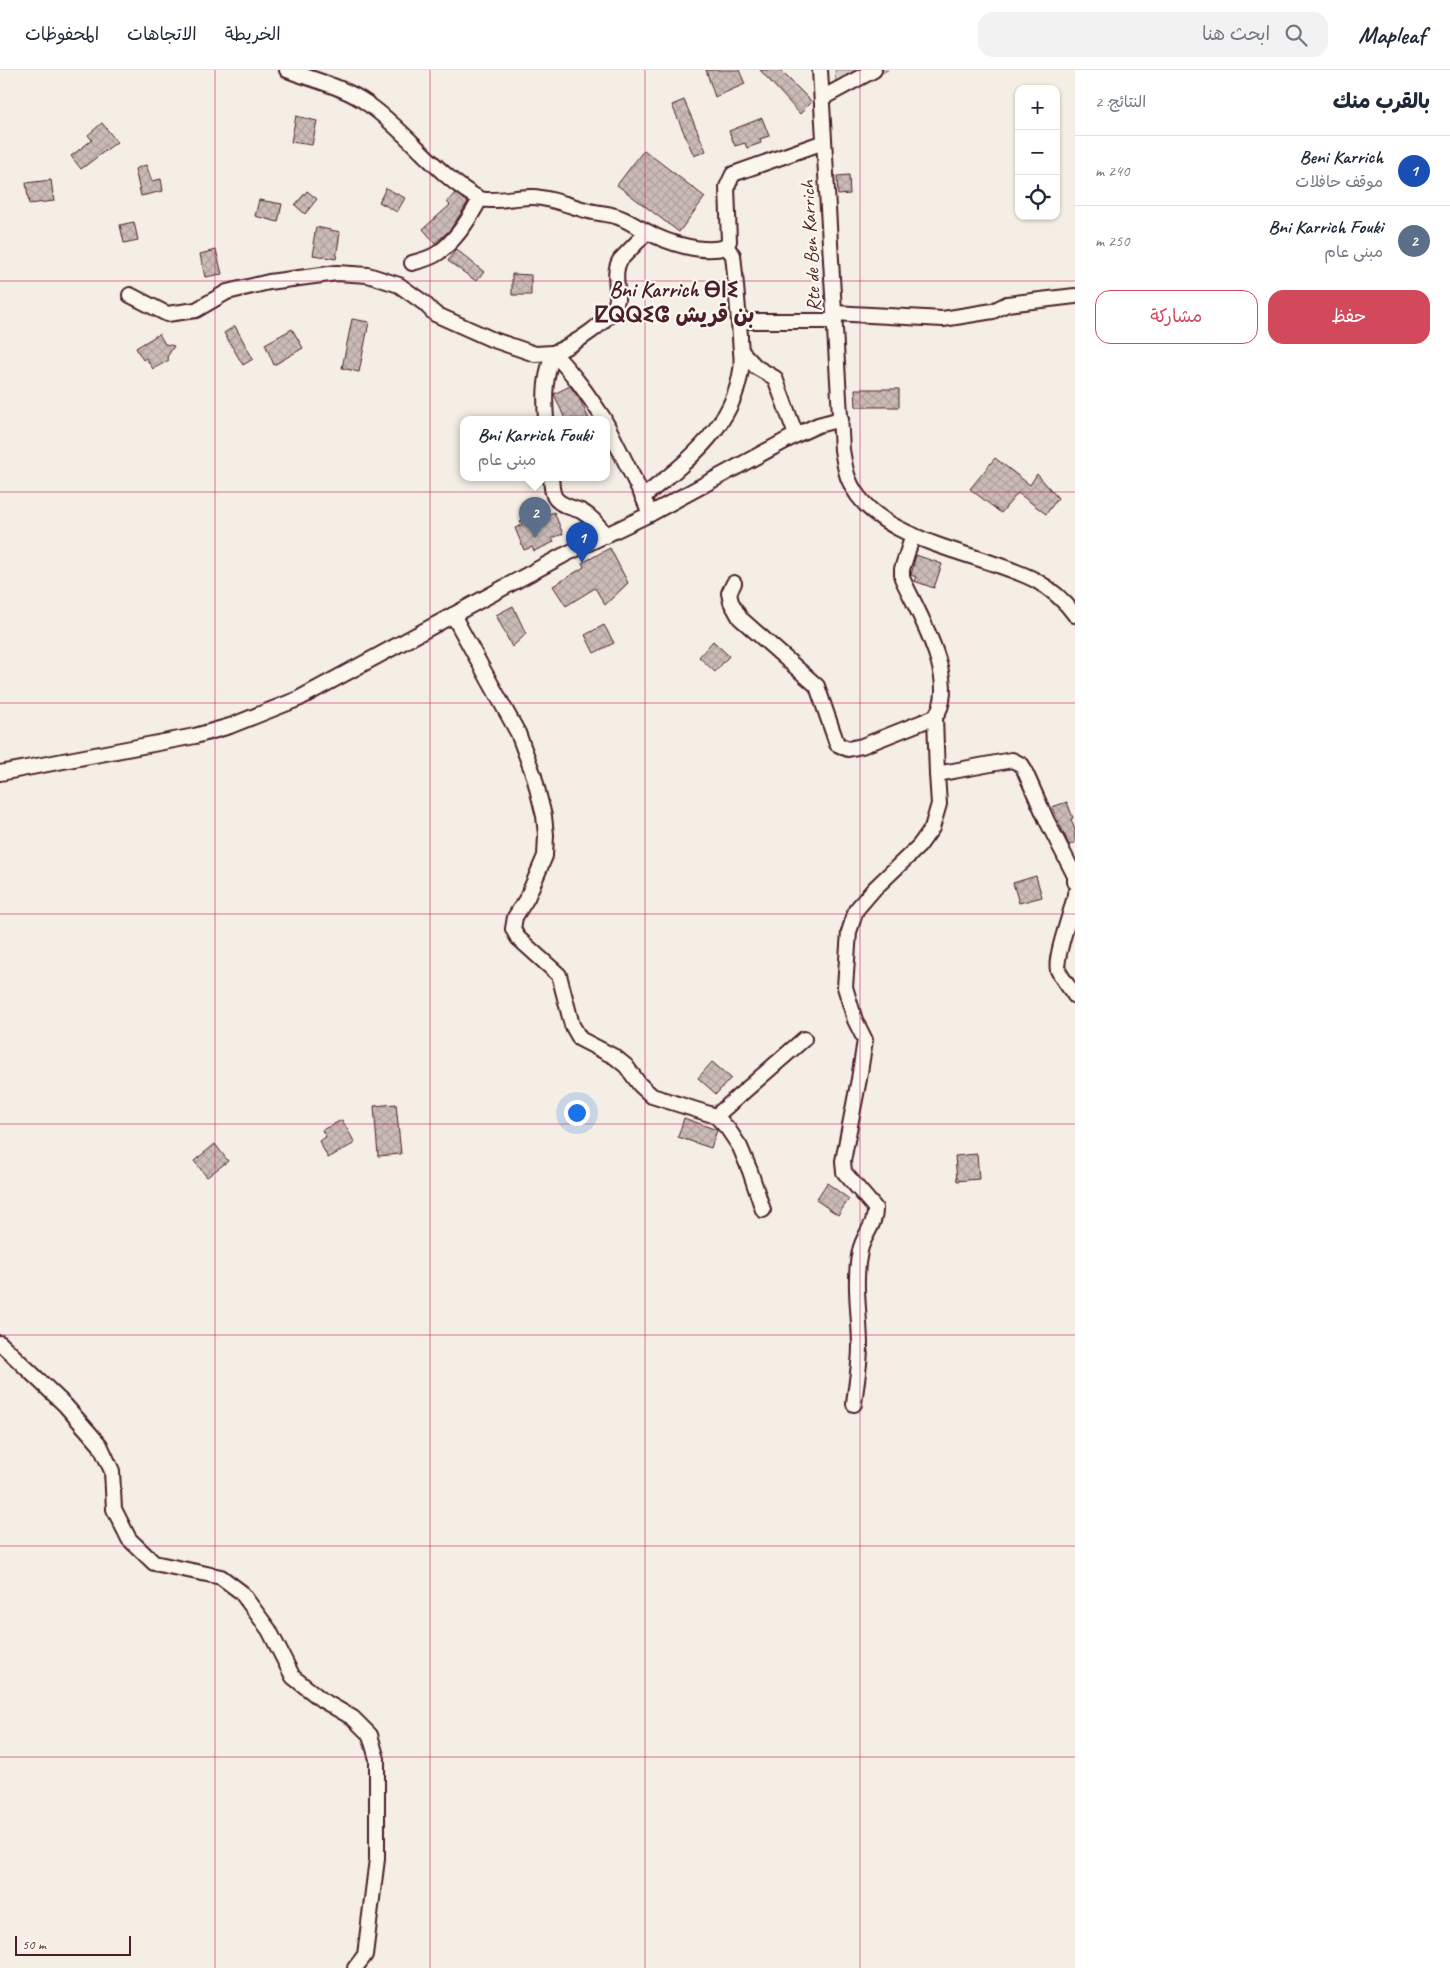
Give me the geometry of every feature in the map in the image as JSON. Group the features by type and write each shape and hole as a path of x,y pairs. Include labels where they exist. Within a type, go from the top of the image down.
{"street":[{"path":"286,70 351,94 363,101 405,136 429,161 480,199 544,198 615,216 647,232 682,246 719,250 726,247 730,241 727,187 733,174 824,142"},
{"name":"Rte de Ben Karrich","path":"820,70 844,465 854,491 870,510 913,535 1035,580 1053,592 1075,615"},
{"path":"822,98 874,70"},
{"path":"412,263 437,254 464,225 480,199"},
{"path":"130,295 167,314 196,310 227,292 269,282 337,273 368,275 399,285 424,303 435,314 491,340 535,354 552,353 569,347 610,315 615,308 617,300 617,265 647,232"},
{"path":"643,497 689,459 722,422 737,390 742,368 739,320 733,255 726,247"},
{"path":"739,320 834,317 943,318 992,311 1007,304 1075,296"},
{"path":"741,351 756,367 775,378 796,435"},
{"path":"546,416 545,386 552,353"},
{"path":"552,353 584,387 602,416"},
{"path":"0,772 186,738 230,726 298,699 564,555 650,514 796,435 818,425 841,419"},
{"path":"610,431 650,514"},
{"path":"551,481 552,492 556,499 562,504 588,515 606,536"},
{"path":"734,583 729,593 731,602 740,618 817,686 837,744 848,749 862,746 934,717 941,708 940,664 932,639 902,578 902,569 913,535"},
{"path":"453,615 518,733 534,776 544,816 546,835 545,856 527,898 515,917 513,929 518,938 559,975 572,1025 580,1039 626,1066 640,1085 652,1096 716,1116 728,1129 740,1146 763,1210"},
{"path":"854,1404 860,1348 856,1285 860,1249 876,1214 875,1208 844,1172 843,1161 865,1040 855,1020 845,987 849,932 856,910 874,889 919,846 932,828 939,804 934,717"},
{"path":"937,774 1012,760 1022,765 1047,821 1075,876 1075,882"},
{"path":"1075,894 1059,954 1058,968 1075,996"},
{"path":"716,1116 804,1039"},
{"path":"0,1344 65,1405 100,1445 112,1471 114,1509 129,1539 154,1563 221,1577 241,1592 269,1630 293,1677 322,1700 352,1718 370,1735 377,1759 377,1859 365,1955 355,1968"}],"green space":[{"path":"835,70 888,70 837,97"}],"building":[{"path":"706,70 739,70 745,84 715,97"},
{"path":"760,70 780,70 812,102 800,114"},
{"path":"684,100 706,151 694,156 672,105"},
{"path":"296,116 317,121 312,145 291,142"},
{"path":"762,118 769,136 760,139 761,143 747,148 745,143 735,146 729,131"},
{"path":"102,123 117,142 81,169 71,156 92,140 88,135"},
{"path":"644,150 705,197 679,232 617,185"},
{"path":"146,165 152,181 161,179 163,191 141,196 135,169"},
{"path":"849,175 850,194 838,195 837,176"},
{"path":"51,180 54,201 29,204 26,183"},
{"path":"386,188 405,198 397,212 379,202"},
{"path":"307,191 317,199 305,214 295,205"},
{"path":"455,193 468,202 450,230 435,243 423,229 450,205 447,202"},
{"path":"259,200 282,204 278,222 255,216"},
{"path":"134,222 138,240 124,243 120,225"},
{"path":"316,227 340,232 336,259 313,255"},
{"path":"456,249 484,272 476,281 448,261"},
{"path":"216,250 222,274 205,277 200,254"},
{"path":"512,274 531,275 531,295 512,295"},
{"path":"352,319 369,322 359,372 342,368"},
{"path":"235,326 253,359 243,365 224,333"},
{"path":"292,329 303,348 274,365 265,344"},
{"path":"159,334 165,344 174,346 167,357 169,360 153,369 146,358 143,360 136,348"},
{"path":"570,386 579,398 588,416 564,416 554,394"},
{"path":"855,389 899,389 899,407 856,407"},
{"path":"995,458 1030,485 1037,474 1058,498 1046,514 1018,493 1001,513 970,489"},
{"path":"543,512 545,516 554,512 563,534 552,538 554,542 534,551 532,547 524,550 515,528 522,525 520,521"},
{"path":"610,548 628,583 605,605 595,588 566,606 553,586 584,567 582,563"},
{"path":"916,555 942,564 934,588 914,581 916,577 911,575"},
{"path":"513,606 526,634 512,647 496,615"},
{"path":"604,625 614,643 594,653 585,635"},
{"path":"713,641 729,656 715,672 699,657"},
{"path":"1067,802 1075,830 1075,843 1069,845 1052,807"},
{"path":"1036,876 1042,897 1019,903 1013,883"},
{"path":"712,1062 731,1078 716,1094 698,1078"},
{"path":"396,1104 401,1154 378,1156 374,1106"},
{"path":"684,1118 717,1130 711,1148 678,1137"},
{"path":"342,1120 355,1143 328,1158 319,1141 326,1137 322,1130"},
{"path":"215,1144 228,1161 207,1177 194,1161"},
{"path":"977,1154 979,1179 957,1181 955,1156"},
{"path":"827,1183 849,1199 838,1215 816,1200"}],"place":[{"name":"Bni Karrich Fouki","path":"535,538"},
{"name":"Beni Karrich","path":"582,563"}],"district":[{"name":"Bni Karrich ⴱⵏⵉ ⵇⵕⵕⵉⵛ بن قريش","path":"674,302"}]}
